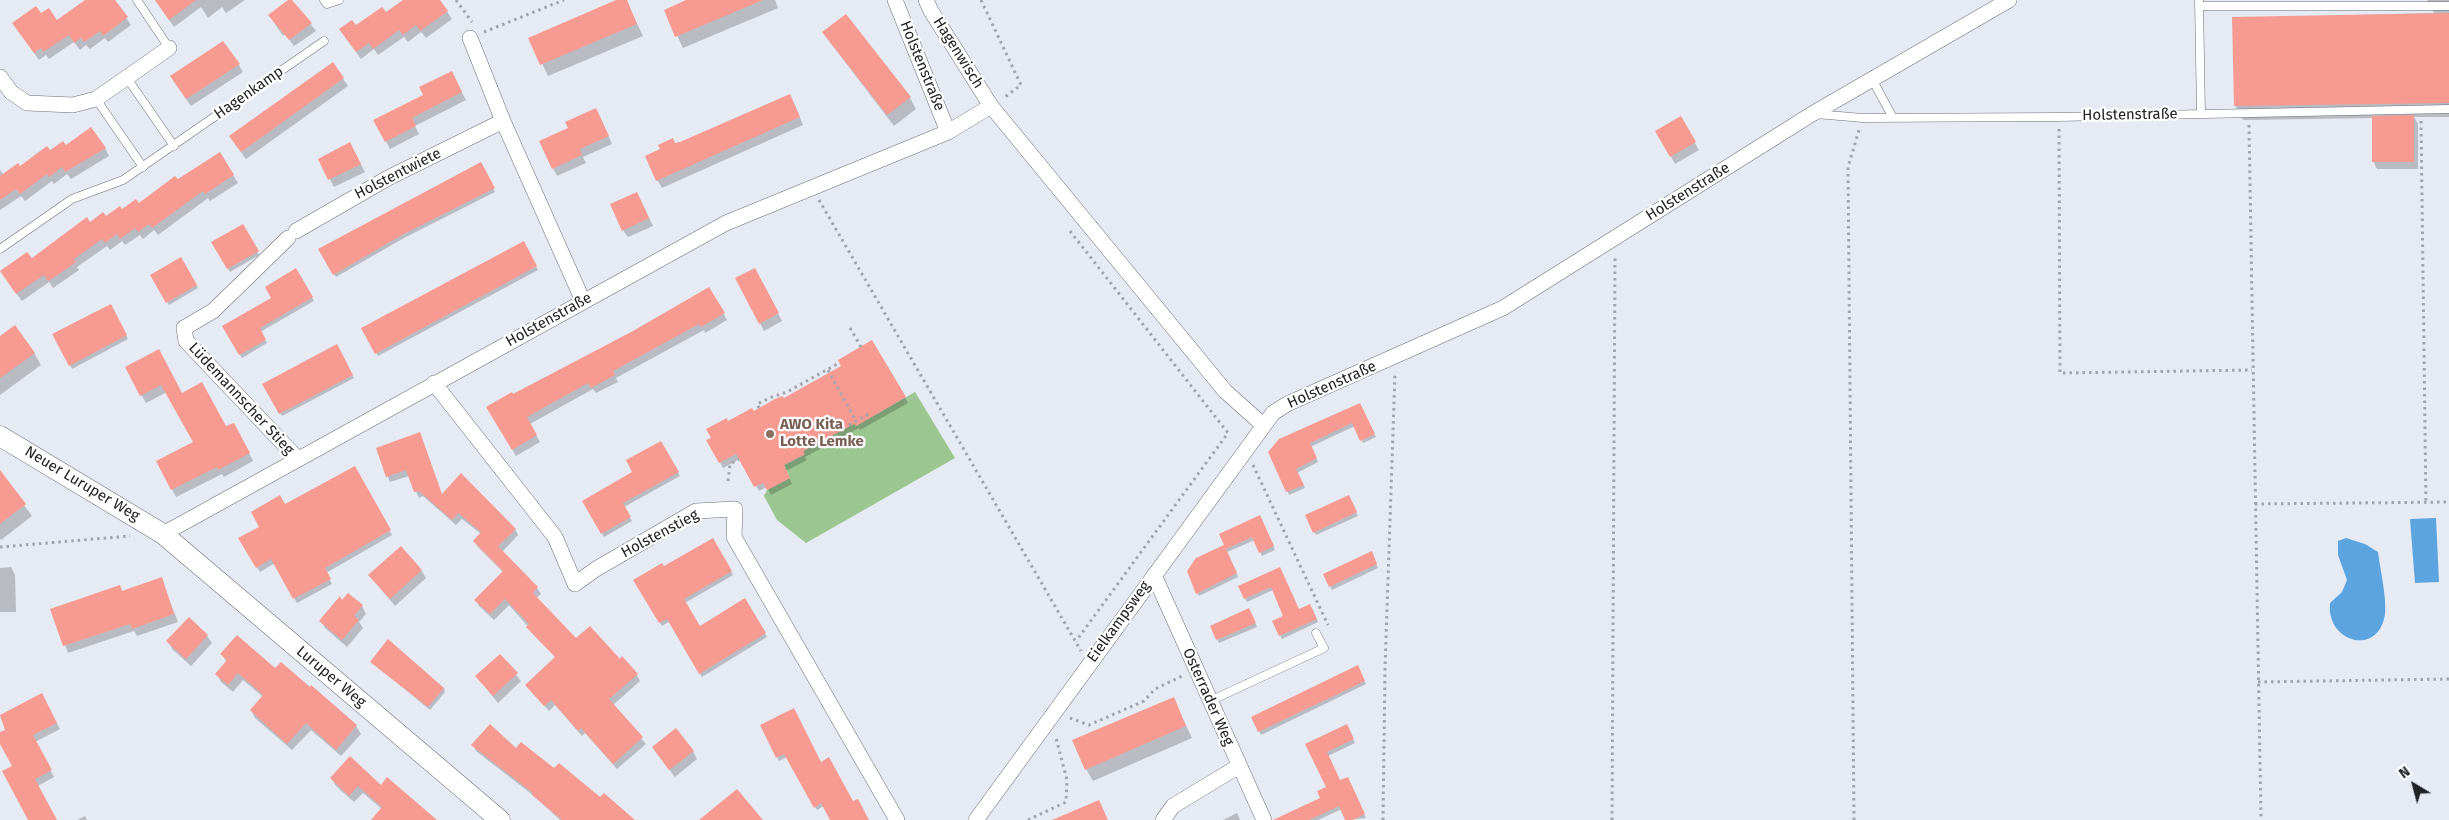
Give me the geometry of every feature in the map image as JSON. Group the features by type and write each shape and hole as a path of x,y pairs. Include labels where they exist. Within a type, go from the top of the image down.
{"street":[{"name":"Holstenstraße","path":"895,0 948,132"},
{"name":"Hagenwisch","path":"926,0 991,106"},
{"name":"Holstenstraße","path":"1262,425 1273,413 1287,404 1503,308 1812,114 2009,0"},
{"path":"470,38 503,121 583,301"},
{"path":"0,77 10,92 27,103 73,105 96,99 169,48"},
{"path":"991,106 1225,392 1262,425"},
{"name":"Holstenstraße","path":"162,534 726,223 948,132 991,106"},
{"name":"Holstentwiete","path":"292,234 388,178 503,121"},
{"name":"Lüdemannscher Stieg","path":"292,234 213,311 184,328 186,341 297,458"},
{"name":"Holstenstieg","path":"434,383 555,537 575,584 596,569 696,512 735,509 734,537 897,820"},
{"name":"Eielkampsweg","path":"976,820 1262,425"},
{"name":"Neuer Luruper Weg","path":"0,436 162,534"},
{"name":"Luruper Weg","path":"162,534 500,820"},
{"name":"Osterrader Weg","path":"1154,574 1264,820"},
{"path":"1163,820 1174,806 1239,766"}],"lane":[{"path":"137,0 169,48"},
{"path":"324,0 327,4 339,0"},
{"path":"2201,114 2199,3 2395,3 2449,6"},
{"name":"Hagenkamp","path":"0,249 72,199 123,180 324,41"},
{"path":"127,78 174,146"},
{"path":"1872,79 1893,118"},
{"path":"96,99 143,167"},
{"name":"Holstenstraße","path":"1812,114 1862,118 2058,117 2449,109"},
{"path":"1210,701 1324,648 1316,633"}],"path":[{"path":"456,0 473,24 470,38"},
{"path":"470,38 564,0"},
{"path":"981,0 1021,85 991,106"},
{"path":"2421,110 2426,503"},
{"path":"2249,114 2261,820"},
{"path":"2058,117 2060,373 2252,370"},
{"path":"1854,820 1848,168 1862,118"},
{"path":"812,189 1076,641 1088,665"},
{"path":"1064,224 1228,433 1076,641"},
{"path":"1612,820 1615,238"},
{"path":"850,328 861,347"},
{"path":"1383,820 1385,669 1396,356"},
{"path":"759,408 757,404 772,396 787,392 839,363"},
{"path":"828,370 856,421"},
{"path":"849,425 869,414"},
{"path":"1245,449 1329,627 1316,633"},
{"path":"728,481 730,464 739,459"},
{"path":"2255,504 2449,502"},
{"path":"0,547 162,534"},
{"path":"1028,820 1066,802 1067,780 1052,716 1089,724 1144,701 1155,689 1196,669"},
{"path":"2258,682 2449,679"}],"green space":[{"path":"915,392 955,458 806,543 777,520 764,496 767,490 790,478 784,465 804,455 803,451 832,436 853,420 856,426"}],"water":[{"path":"2436,518 2439,582 2415,583 2410,519"},
{"path":"2346,538 2365,544 2378,552 2385,614 2381,628 2373,636 2364,640 2354,640 2344,635 2336,628 2331,617 2330,603 2342,592 2347,580 2338,555 2338,541"}],"building":[{"path":"85,0 115,0 128,17 103,36 100,31 84,42 81,38 74,43 69,35 43,52 41,48 34,53 12,23 36,6 41,13 49,8 57,20"},
{"path":"155,0 196,0 169,20"},
{"path":"288,0 292,0 312,23 289,40 268,15"},
{"path":"403,0 440,0 448,11 420,31 416,25 403,35 399,30 373,49 369,43 356,52 339,29 352,20 356,25 382,7 386,12"},
{"path":"616,0 627,0 637,24 540,65 528,38"},
{"path":"686,0 763,0 675,37 664,10"},
{"path":"2449,13 2449,103 2234,106 2232,17"},
{"path":"846,14 911,97 887,115 822,32"},
{"path":"223,41 240,64 186,99 170,76"},
{"path":"333,62 344,78 241,152 229,136"},
{"path":"452,71 462,92 412,118 416,126 385,142 373,120 423,95 419,87"},
{"path":"790,94 800,117 656,181 645,156 660,149 658,145 673,138 675,143 680,142"},
{"path":"596,108 609,136 580,149 582,155 552,169 539,141 568,128 565,122"},
{"path":"2414,115 2414,162 2372,162 2372,116"},
{"path":"1681,116 1696,142 1670,157 1655,131"},
{"path":"91,127 106,148 65,172 62,167 49,177 47,174 20,194 16,189 0,200 0,176 18,163 20,166 47,146 50,150 63,141 66,145"},
{"path":"350,142 361,164 328,180 318,159"},
{"path":"220,152 234,175 205,194 203,191 152,228 149,224 138,232 135,228 120,239 117,234 105,243 102,239 74,259 76,262 48,281 44,275 16,294 0,271 27,252 32,258 87,217 90,222 103,212 106,216 120,206 122,209 136,199 139,203 175,176 178,179"},
{"path":"481,162 495,188 402,235 333,275 318,249"},
{"path":"637,192 649,218 622,231 610,204"},
{"path":"243,224 259,251 227,269 211,242"},
{"path":"524,241 537,266 375,354 361,328"},
{"path":"181,257 197,285 166,303 150,275"},
{"path":"296,268 313,297 260,328 266,340 239,355 222,326 271,298 265,287"},
{"path":"755,268 779,313 759,324 735,278"},
{"path":"709,287 725,313 701,327 699,324 613,371 615,375 591,388 588,383 527,417 537,435 512,450 486,407 633,331"},
{"path":"111,304 127,335 69,366 52,334"},
{"path":"15,325 35,353 0,378 0,336"},
{"name":"AWO Kita Lotte Lemke","path":"872,340 906,397 856,426 854,424 803,451 805,454 784,465 790,478 767,490 763,483 754,487 736,454 719,463 706,440 711,438 706,429 727,418 728,421 752,408 754,411 782,396 784,398 841,366 838,360"},
{"path":"337,344 353,375 279,414 262,384"},
{"path":"159,349 182,393 202,382 226,426 234,423 250,453 218,470 217,467 171,490 156,461 193,442 161,385 140,396 125,367"},
{"path":"1360,403 1375,434 1360,441 1352,423 1310,443 1317,458 1296,469 1304,485 1286,492 1268,452 1279,439"},
{"path":"420,432 442,494 461,473 516,529 498,546 538,587 533,593 576,638 590,626 620,659 622,656 638,674 609,699 643,737 613,764 581,728 578,731 551,700 544,706 525,685 555,657 526,627 529,624 505,599 490,614 474,600 503,571 473,541 481,532 458,513 452,520 419,491 414,492 406,470 386,477 376,448"},
{"path":"661,441 679,472 623,503 631,517 601,534 582,501 632,472 626,460"},
{"path":"355,466 391,530 325,568 331,579 293,599 271,559 256,568 238,538 259,527 251,512 280,495 285,504"},
{"path":"0,470 26,504 0,524"},
{"path":"1349,495 1357,512 1313,533 1305,515"},
{"path":"1260,515 1274,546 1259,553 1252,537 1226,549 1237,573 1196,594 1187,571 1196,558 1224,545 1219,534"},
{"path":"713,538 732,571 684,599 700,626 745,598 766,633 699,674 667,619 659,623 633,580 662,563 664,566"},
{"path":"401,546 422,570 390,599 368,575"},
{"path":"1372,551 1377,564 1329,587 1323,574"},
{"path":"1280,567 1299,609 1310,604 1317,619 1279,636 1272,621 1283,616 1271,587 1244,599 1238,586"},
{"path":"162,577 174,614 132,629 130,624 63,646 50,609 120,585 122,591"},
{"path":"348,593 363,605 354,616 359,620 342,640 319,621 340,596 342,600"},
{"path":"1249,608 1256,623 1216,640 1210,626"},
{"path":"189,617 208,635 186,659 166,641"},
{"path":"237,635 275,668 281,662 357,725 336,750 306,723 287,744 250,710 263,695 238,673 228,685 215,674 227,660 220,654"},
{"path":"388,639 444,688 428,707 370,662"},
{"path":"500,654 518,673 493,696 475,676"},
{"path":"1358,665 1365,681 1258,732 1251,717"},
{"path":"42,693 57,723 33,735 52,770 35,779 57,820 28,820 2,771 12,766 0,744 0,732 5,730 0,715"},
{"path":"1174,697 1186,726 1085,770 1072,740"},
{"path":"794,708 821,762 829,757 853,801 858,799 869,820 830,820 821,803 814,808 784,754 776,758 760,725"},
{"path":"490,724 516,748 521,742 554,768 559,763 600,797 604,793 635,820 562,820 532,795 533,793 471,745"},
{"path":"1347,724 1354,739 1327,752 1340,780 1348,777 1365,814 1353,820 1345,820 1339,806 1309,820 1273,820 1320,798 1317,791 1326,787 1305,744"},
{"path":"676,728 694,751 669,770 652,747"},
{"path":"350,756 381,785 387,777 437,820 371,820 382,807 358,786 349,796 330,778"},
{"path":"737,789 763,820 699,820"},
{"path":"1099,800 1108,820 1052,820"}],"place":[{"name":"AWO Kita Lotte Lemke","path":"770,434"}]}
